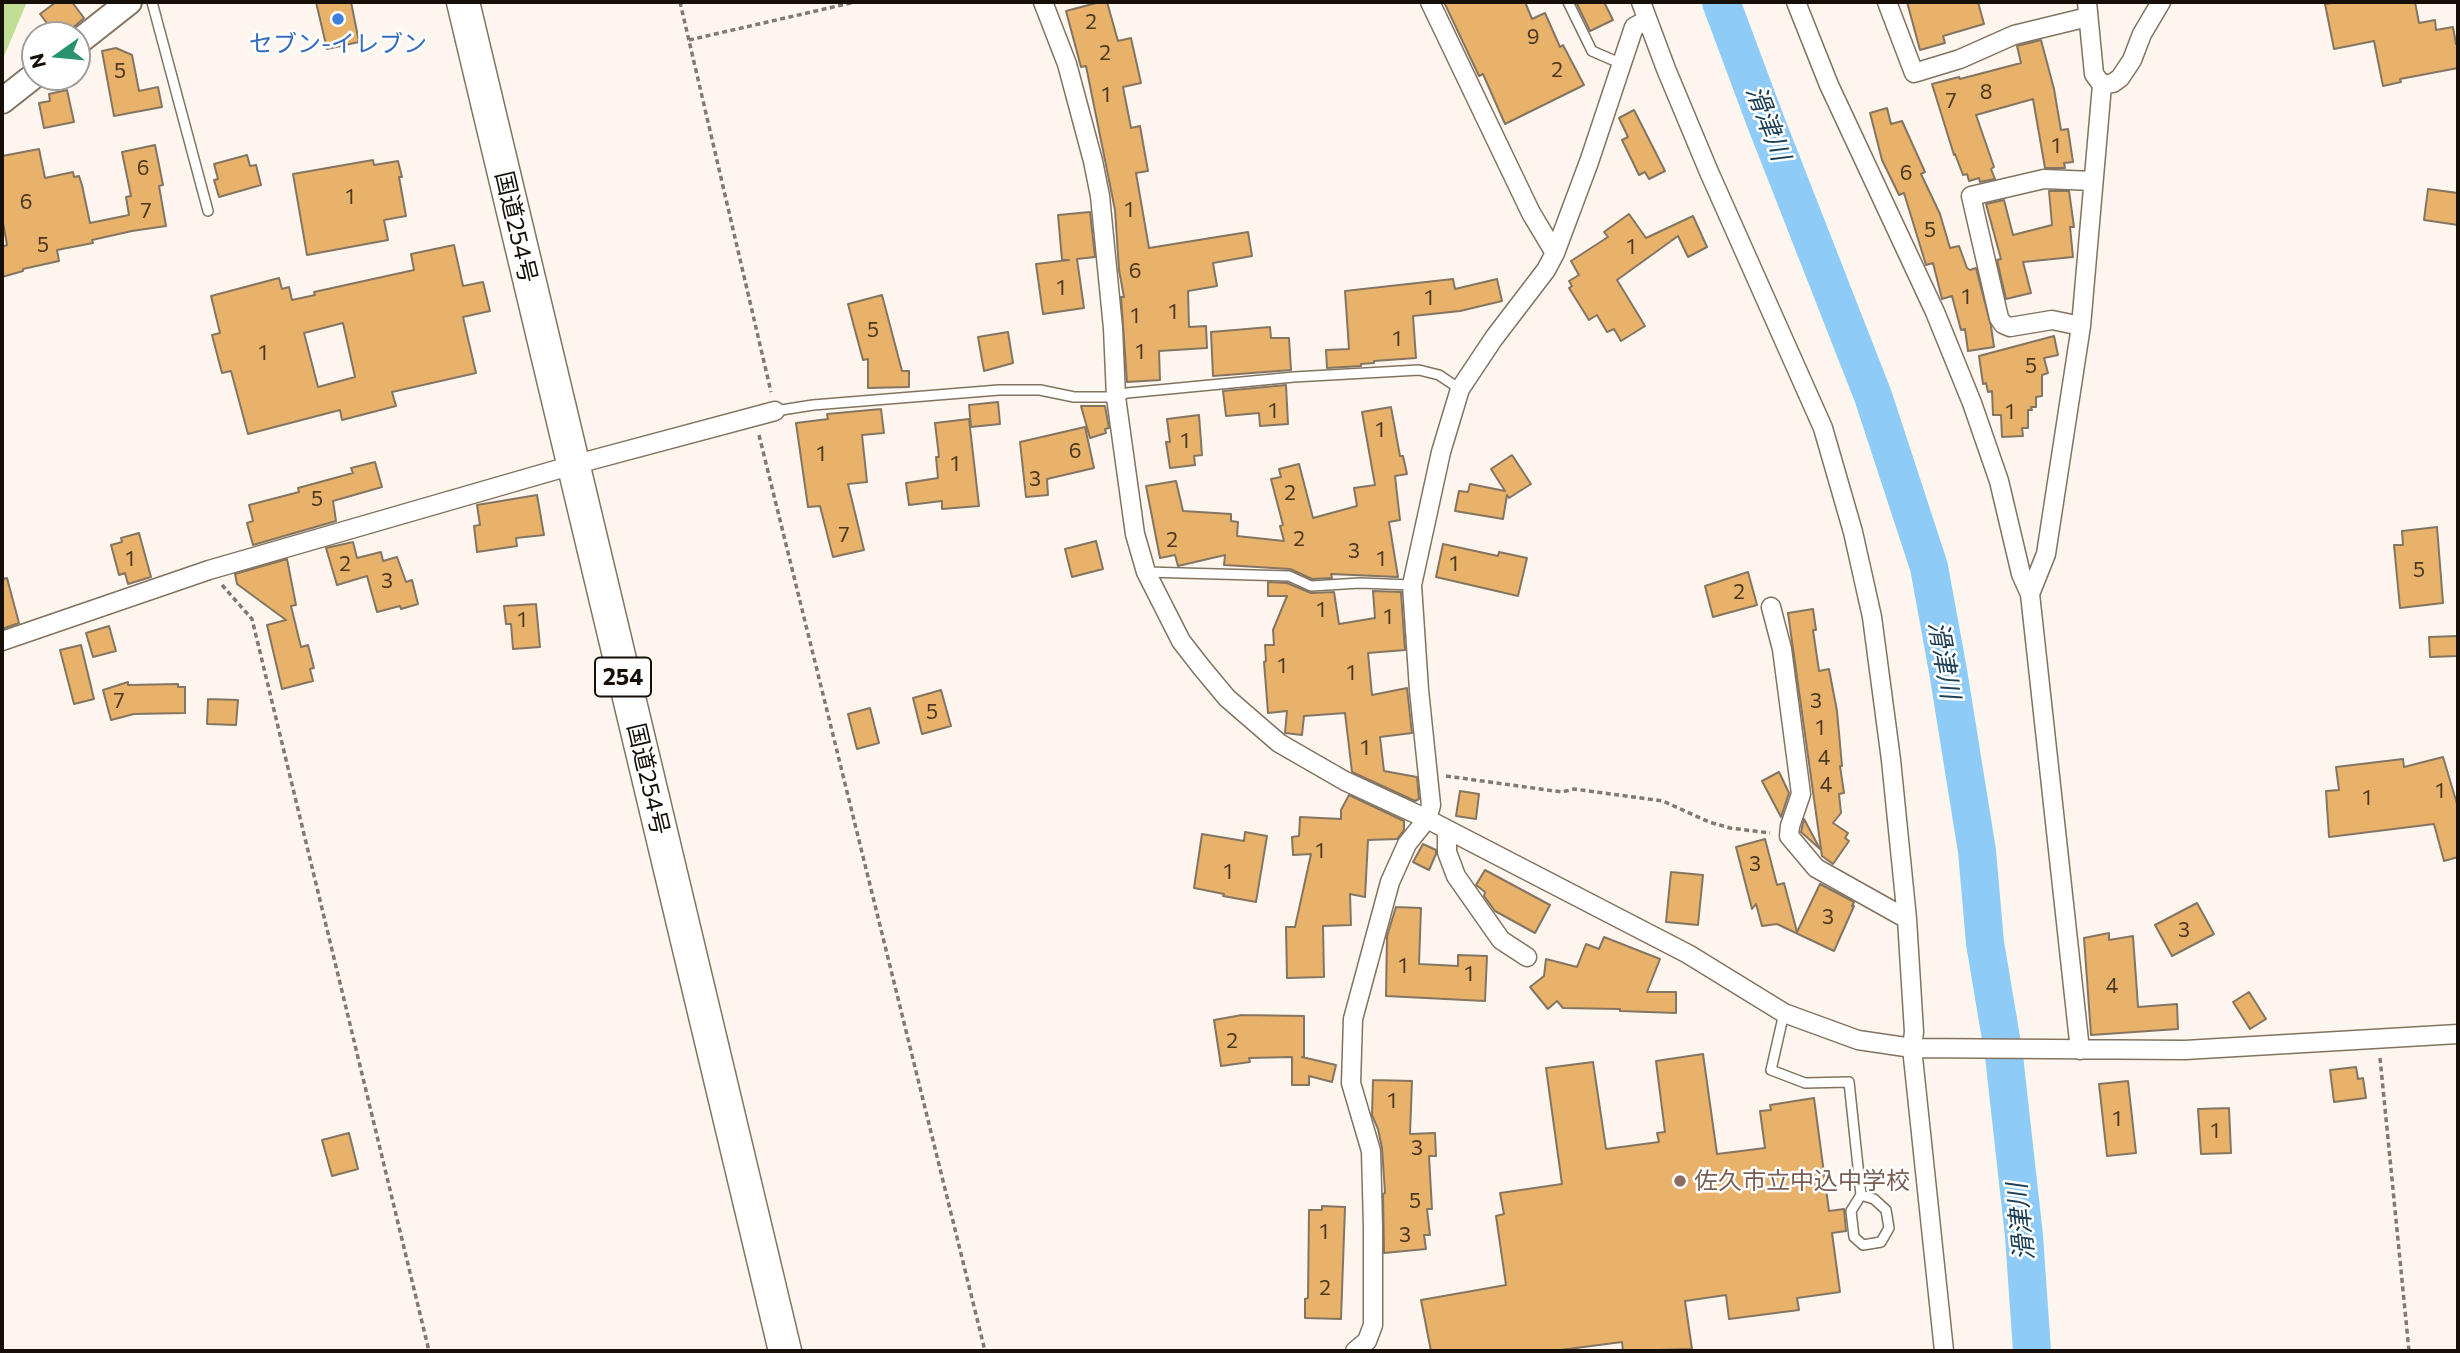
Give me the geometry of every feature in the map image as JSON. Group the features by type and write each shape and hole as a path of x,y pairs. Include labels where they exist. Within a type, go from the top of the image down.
{"highway":[{"name":"国道254号","path":"463,2 785,1351"}],"street":[{"path":"91,32 130,2"},
{"path":"1043,2 1067,64 1100,196 1114,328 1116,397 1135,534 1146,572 1181,641 1227,698 1279,743 1309,761 1688,954 1784,1013 1858,1040 1916,1048 2185,1050 2458,1034"},
{"path":"1430,2 1531,213 1555,253"},
{"path":"1641,2 1709,172 1823,428 1853,532 1872,617 1891,760 1944,1351"},
{"path":"1796,2 1829,85 1935,312 1972,403 1999,481 2021,574 2030,594 2078,1050"},
{"path":"1887,2 1914,73 2087,9 2094,74 2102,85 2081,326 2046,554 2030,594"},
{"path":"2102,85 2113,83 2120,78 2161,2"},
{"path":"1355,1351 1367,1341 1373,1325 1373,1227 1371,1152 1351,1083 1353,1019 1390,882 1407,844 1427,819 1431,805 1422,729 1412,585 1441,452 1460,389 1494,338 1546,271 1555,253 1634,27 1647,20"},
{"path":"2,101 21,86"},
{"path":"2081,326 2052,320 2010,327 2003,324 1999,318 1971,196 2044,178 2093,181"},
{"path":"2,641 209,570 573,465 775,411"},
{"path":"1771,607 1782,649 1801,794 1789,836 1816,868 1907,919"},
{"path":"1447,830 1447,852 1456,876 1501,940 1527,957"}],"lane":[{"path":"152,2 208,211"},
{"path":"1568,2 1592,51 1622,64"},
{"path":"775,411 813,405 999,390 1040,390 1074,397 1116,397 1127,393 1294,377 1419,370 1439,374 1460,389"},
{"path":"1146,572 1289,576 1311,586 1371,583 1412,585"},
{"path":"1784,1013 1771,1070 1805,1083 1849,1082 1861,1195 1851,1211 1854,1237 1863,1245 1881,1242 1889,1228 1886,1210 1874,1199 1861,1195"}],"path":[{"path":"680,2 775,411"},
{"path":"689,40 855,2"},
{"path":"755,416 985,1351"},
{"path":"209,570 252,619 429,1351"},
{"path":"1429,776 1441,775 1562,792 1574,789 1663,801 1709,822 1730,828 1789,836"},
{"path":"2378,1039 2409,1351"}],"green space":[{"path":"2,2 27,2 2,61"}],"building":[{"path":"56,2 72,2 84,18 81,21 45,21 40,14"},
{"path":"316,2 351,2 359,42 327,49"},
{"path":"1107,2 1118,41 1131,38 1141,83 1123,87 1131,128 1140,126 1148,171 1136,173 1149,248 1248,232 1252,256 1213,263 1217,286 1188,291 1189,327 1206,326 1207,348 1159,351 1160,380 1127,382 1121,297 1124,297 1119,270 1115,210 1086,66 1081,67 1066,11"},
{"path":"1444,2 1525,2 1532,19 1545,13 1560,47 1563,45 1584,85 1505,124 1483,74 1479,76"},
{"path":"1576,2 1604,2 1613,20 1590,31"},
{"path":"1907,2 1978,2 1984,24 1943,36 1945,43 1920,50"},
{"path":"2415,2 2419,23 2435,20 2436,30 2453,27 2456,44 2458,43 2458,68 2400,79 2401,82 2383,86 2374,41 2334,49 2325,4"},
{"path":"2041,40 2061,130 2068,129 2073,162 2064,163 2065,168 2045,168 2033,99 1976,115 1994,167 1991,169 1995,179 1980,182 1979,178 1969,181 1967,174 1963,175 1954,155 1932,84 2021,63 2017,46"},
{"path":"116,48 132,55 139,91 158,87 162,107 114,116 102,51"},
{"path":"67,91 74,122 44,128 39,103 50,101 49,94"},
{"path":"1887,108 1891,124 1902,121 1925,172 1921,174 1940,214 1950,248 1959,246 1967,268 1976,268 1994,347 1968,351 1965,329 1961,330 1952,296 1942,299 1933,263 1926,265 1904,193 1899,195 1882,160 1870,113"},
{"path":"1634,110 1665,171 1649,179 1645,172 1639,175 1622,140 1628,137 1619,118"},
{"path":"155,145 163,185 159,186 166,226 132,231 57,250 59,261 2,277 2,247 7,245 2,217 2,156 39,149 45,178 73,172 74,177 79,176 90,223 129,215 126,197 131,196 122,152"},
{"path":"247,155 250,166 256,165 261,185 219,197 214,180 218,179 214,164"},
{"path":"373,160 374,165 398,161 406,216 384,220 388,240 307,255 293,174"},
{"path":"2428,189 2458,193 2458,225 2424,220"},
{"path":"2049,191 2069,191 2074,227 2070,227 2073,257 2023,262 2031,293 2006,299 1997,260 2001,259 1986,204 2004,200 2013,235 2052,225"},
{"path":"1090,212 1095,257 1077,259 1084,308 1043,314 1036,264 1069,260 1062,260 1058,215"},
{"path":"1629,214 1646,238 1693,216 1707,247 1688,257 1678,236 1617,280 1645,326 1621,341 1614,329 1607,332 1597,315 1589,320 1569,288 1572,286 1569,281 1579,275 1571,261 1608,237 1604,232"},
{"path":"454,245 463,286 483,282 490,311 463,317 476,373 392,392 396,406 342,420 340,410 248,434 231,371 222,373 212,335 220,333 211,296 279,278 282,289 289,287 292,300 315,295 314,292 414,270 411,254","holes":["343,323 355,377 318,387 304,333"]},
{"path":"1453,279 1455,289 1497,279 1502,301 1460,311 1413,316 1416,358 1327,368 1326,350 1349,349 1345,291"},
{"path":"882,295 902,371 909,371 909,387 868,388 868,359 863,360 848,304"},
{"path":"1270,327 1271,338 1289,338 1291,370 1213,376 1211,332"},
{"path":"1008,332 1013,363 984,371 978,337"},
{"path":"2054,336 2058,355 2044,358 2048,373 2042,375 2042,396 2036,397 2036,407 2028,410 2028,428 2022,428 2023,436 2002,437 2001,415 1993,415 1992,391 1988,392 1986,383 1983,384 1979,356"},
{"path":"1286,385 1288,424 1260,426 1259,413 1226,416 1223,391"},
{"path":"998,402 1000,424 971,427 969,405"},
{"path":"1081,406 1105,406 1109,428 1105,429 1106,433 1090,438"},
{"path":"1391,407 1400,456 1403,456 1407,474 1395,476 1400,520 1389,522 1398,577 1331,574 1332,578 1312,579 1290,569 1224,565 1225,555 1178,566 1175,555 1160,558 1146,486 1176,481 1183,511 1231,514 1231,521 1238,522 1237,536 1284,541 1280,526 1283,525 1271,479 1281,477 1279,469 1299,464 1313,518 1357,506 1354,488 1375,485 1362,412"},
{"path":"881,409 884,433 862,435 867,482 848,484 864,550 833,557 820,506 808,507 796,423 828,419 827,414"},
{"path":"1199,415 1202,455 1194,456 1195,465 1170,468 1166,442 1170,442 1167,419"},
{"path":"969,419 979,506 942,509 942,501 909,505 906,483 938,478 936,457 939,457 935,423"},
{"path":"1085,427 1094,468 1047,479 1048,495 1026,497 1020,442"},
{"path":"1512,455 1531,484 1509,498 1507,495 1503,519 1455,511 1459,491 1468,492 1470,484 1505,491 1491,469"},
{"path":"375,462 382,487 333,501 336,521 253,545 247,523 253,521 249,505 299,492 298,488 353,473 351,468"},
{"path":"537,495 544,535 516,538 517,546 477,552 474,526 480,525 477,505"},
{"path":"2437,527 2443,603 2400,608 2394,545 2403,545 2402,531"},
{"path":"139,533 151,577 128,584 125,573 119,575 111,545 122,542 121,538"},
{"path":"1096,541 1103,569 1072,577 1065,549"},
{"path":"353,542 357,558 381,552 383,561 397,557 406,582 412,580 418,604 377,612 367,576 337,585 326,548"},
{"path":"1443,544 1498,556 1499,552 1527,558 1518,596 1436,577"},
{"path":"287,559 296,605 291,606 301,647 308,645 314,668 310,669 313,681 282,689 267,625 286,620 237,584 235,574"},
{"path":"1748,572 1757,605 1713,617 1705,586"},
{"path":"7,578 19,623 2,629 2,579"},
{"path":"1268,582 1287,583 1311,593 1334,592 1339,624 1375,618 1373,591 1401,592 1405,650 1368,653 1372,695 1407,688 1412,733 1380,737 1384,771 1417,777 1419,799 1415,801 1352,772 1345,713 1304,716 1302,735 1285,733 1287,711 1268,713 1265,645 1274,645 1273,630 1287,596 1268,596"},
{"path":"536,604 540,647 513,649 511,624 506,624 504,606"},
{"path":"1813,609 1819,671 1829,669 1837,711 1844,793 1839,794 1841,813 1833,823 1848,833 1845,838 1849,841 1833,864 1822,856 1788,613"},
{"path":"109,626 116,651 93,657 86,633"},
{"path":"2458,636 2458,656 2430,657 2429,637"},
{"path":"81,645 94,699 74,704 60,650"},
{"path":"128,682 128,685 178,684 178,687 185,687 185,713 134,714 111,720 103,690"},
{"path":"941,690 951,726 922,734 913,698"},
{"path":"208,699 238,700 236,725 207,724"},
{"path":"870,708 879,743 857,749 848,714"},
{"path":"2443,757 2458,807 2458,857 2444,861 2434,824 2329,837 2326,791 2339,790 2336,767 2403,759 2404,767"},
{"path":"1779,772 1789,793 1781,817 1762,781"},
{"path":"1460,791 1479,794 1476,819 1456,816"},
{"path":"1349,795 1404,821 1404,830 1397,839 1368,840 1365,897 1350,894 1351,925 1323,926 1324,977 1287,978 1286,927 1295,927 1311,854 1293,855 1292,837 1299,836 1300,817 1341,819 1341,810"},
{"path":"1804,819 1820,849 1801,832"},
{"path":"1245,832 1267,836 1256,902 1194,888 1202,834 1244,841"},
{"path":"1765,839 1777,885 1784,883 1797,932 1820,884 1854,902 1834,951 1777,924 1762,926 1756,904 1752,909 1736,847"},
{"path":"1423,844 1436,850 1429,870 1413,862"},
{"path":"1485,870 1550,905 1535,933 1495,911 1484,896 1485,892 1476,885"},
{"path":"1671,872 1703,875 1698,925 1666,922"},
{"path":"2197,903 2214,934 2172,956 2155,925"},
{"path":"1396,907 1421,908 1419,964 1458,966 1458,955 1487,956 1485,1001 1386,996 1387,936"},
{"path":"2109,933 2109,940 2133,936 2138,1007 2177,1004 2178,1029 2091,1035 2084,938"},
{"path":"1604,937 1660,959 1647,992 1676,992 1676,1013 1563,1008 1557,1001 1548,1009 1530,987 1544,976 1546,959 1577,967 1586,944 1599,949"},
{"path":"2249,992 2266,1019 2250,1029 2233,1002"},
{"path":"1242,1015 1304,1016 1302,1057 1336,1065 1332,1082 1309,1076 1309,1085 1292,1085 1292,1057 1249,1058 1250,1062 1221,1066 1214,1020"},
{"path":"1703,1054 1717,1154 1765,1148 1760,1111 1771,1110 1770,1105 1814,1098 1829,1211 1844,1209 1846,1231 1832,1233 1840,1292 1797,1298 1799,1310 1729,1319 1726,1295 1685,1301 1692,1349 1623,1351 1622,1342 1553,1351 1431,1351 1421,1300 1506,1285 1496,1216 1504,1214 1500,1193 1562,1184 1546,1068 1593,1062 1606,1149 1659,1142 1657,1133 1665,1132 1656,1061"},
{"path":"2356,1067 2358,1079 2363,1078 2366,1098 2334,1102 2330,1070"},
{"path":"1373,1080 1412,1081 1410,1134 1435,1133 1436,1156 1429,1156 1432,1209 1427,1209 1430,1235 1424,1235 1426,1249 1384,1253 1385,1193 1382,1148 1372,1115"},
{"path":"2128,1081 2136,1153 2107,1156 2099,1084"},
{"path":"2229,1108 2231,1153 2201,1154 2198,1109"},
{"path":"349,1133 358,1169 332,1176 322,1140"},
{"path":"1322,1206 1345,1207 1341,1319 1305,1318 1305,1299 1308,1298 1309,1210 1322,1210"}],"waterway":[{"name":"滑津川","path":"1721,2 1873,396 1929,567 1977,851 1985,943 2004,1056 2024,1236 2032,1351"}],"place":[{"name":"セブン-イレブン","path":"338,19"},
{"name":"佐久市立中込中学校","path":"1680,1181"}]}
